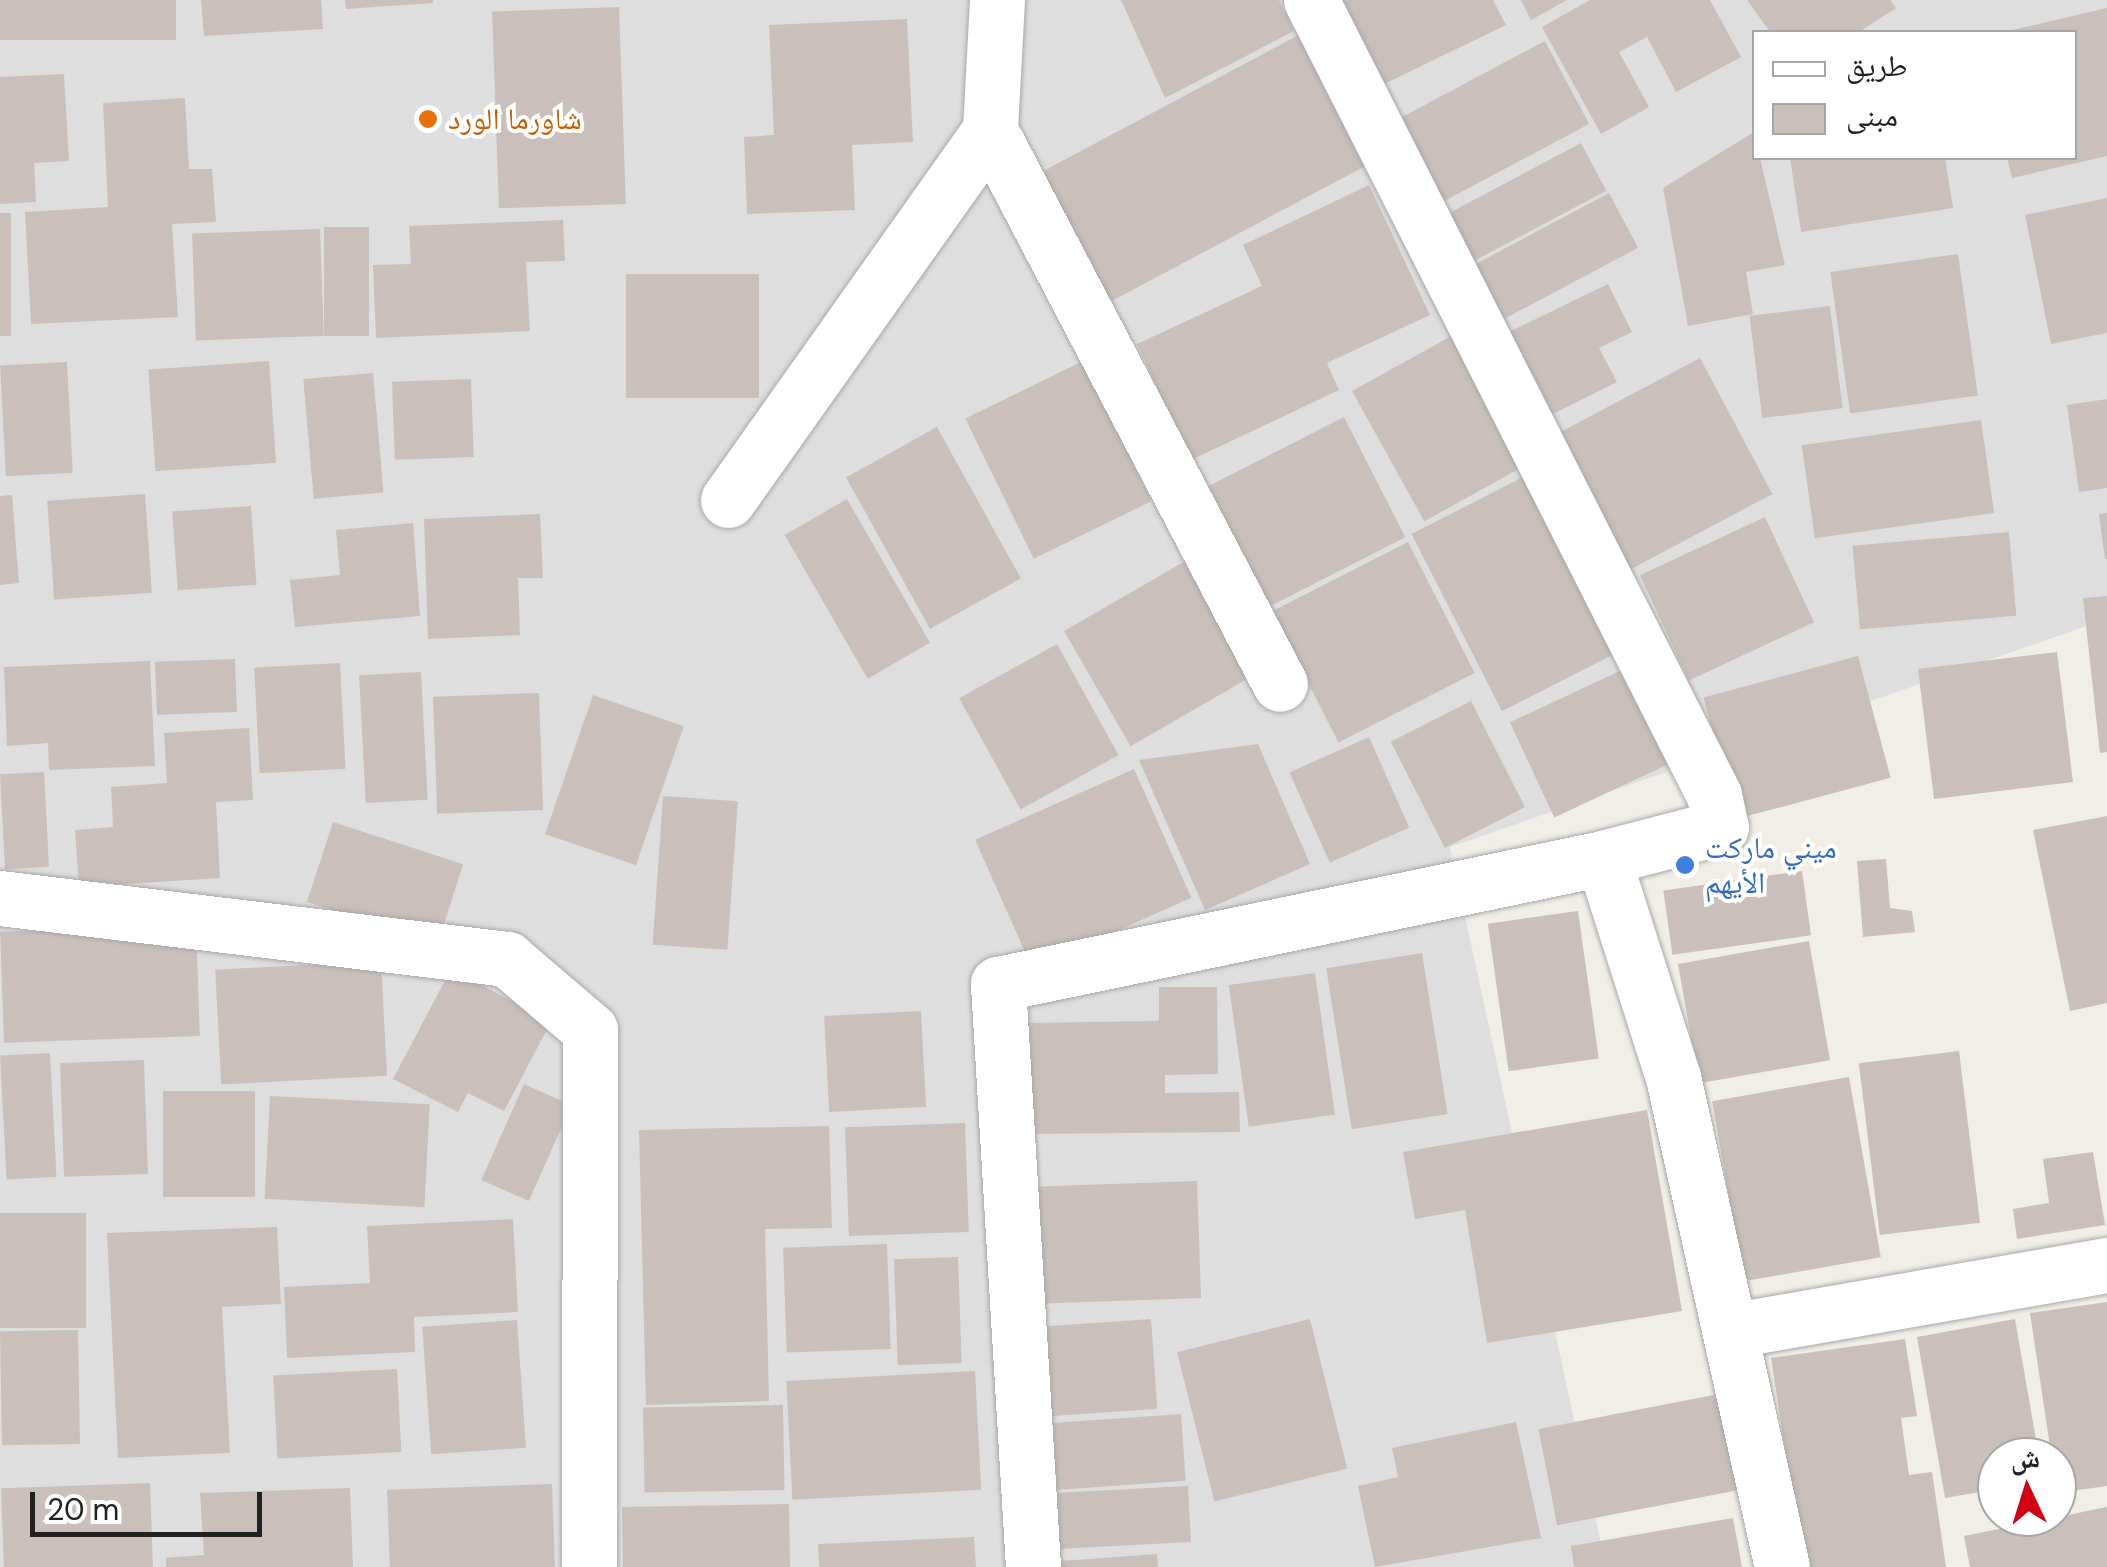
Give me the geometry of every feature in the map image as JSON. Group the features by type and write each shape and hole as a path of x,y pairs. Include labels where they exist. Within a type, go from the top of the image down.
{"street":[{"path":"997,0 990,130 1280,684"},
{"path":"1033,1567 998,984 1603,858 1721,828 1714,796 1311,0"},
{"path":"728,500 990,130"},
{"path":"1603,858 1672,1077 1734,1330 1782,1567"},
{"path":"0,898 507,959 590,1030 590,1567"},
{"path":"1734,1330 2107,1265"}],"shaded area":[{"path":"0,0 2107,0 2107,619 1450,847 1606,1567 0,1567"}],"building":[{"path":"0,0 176,0 176,40 0,40"},
{"path":"201,0 321,0 323,29 204,36"},
{"path":"345,0 433,0 433,3 346,9"},
{"path":"1121,0 1279,0 1294,31 1165,98"},
{"path":"1337,0 1493,0 1506,25 1380,86"},
{"path":"1521,0 1567,0 1531,20"},
{"path":"1590,0 1710,0 1741,57 1676,92 1647,37 1619,52 1649,107 1601,134 1542,27"},
{"path":"1747,0 1890,0 1896,8 1862,30 1769,30"},
{"path":"619,7 626,204 499,208 492,11"},
{"path":"2107,8 2107,156 2012,178 2008,160 2077,160 2077,30 2012,30"},
{"path":"907,19 913,142 852,145 855,210 747,214 744,137 774,135 769,25"},
{"path":"1312,28 1381,158 1110,302 1041,172"},
{"path":"1545,41 1589,124 1438,204 1394,121"},
{"path":"64,74 69,161 34,163 36,202 0,204 0,77"},
{"path":"185,98 189,169 212,169 216,222 172,224 178,317 31,324 25,212 108,207 103,103"},
{"path":"1752,133 1752,160 1761,160 1785,265 1746,272 1753,314 1688,326 1663,188"},
{"path":"1581,143 1606,191 1469,263 1444,216"},
{"path":"1790,160 1945,160 1953,208 1801,232"},
{"path":"1369,185 1430,315 1327,363 1339,390 1191,460 1137,344 1262,286 1243,245"},
{"path":"1609,193 1638,248 1499,322 1469,267"},
{"path":"2107,198 2107,333 2051,344 2025,215"},
{"path":"0,213 11,213 11,336 0,336"},
{"path":"563,220 565,261 526,262 530,331 376,338 373,265 411,264 409,226"},
{"path":"324,227 369,227 369,336 324,336"},
{"path":"320,229 324,336 196,340 192,233"},
{"path":"1958,254 1978,396 1850,414 1830,272"},
{"path":"626,274 759,274 759,398 626,398"},
{"path":"1608,284 1632,332 1599,348 1617,382 1545,418 1503,335"},
{"path":"1830,306 1843,408 1762,418 1750,316"},
{"path":"1464,329 1536,459 1424,521 1352,391"},
{"path":"1700,358 1772,494 1630,570 1558,434"},
{"path":"269,361 276,463 155,471 148,369"},
{"path":"1083,361 1151,501 1034,559 965,418"},
{"path":"67,362 73,473 6,476 0,366"},
{"path":"373,373 383,493 314,499 303,379"},
{"path":"471,379 474,457 395,460 392,382"},
{"path":"2107,399 2107,488 2079,492 2067,405"},
{"path":"1344,417 1405,537 1270,606 1209,486"},
{"path":"1981,420 1994,513 1815,538 1802,445"},
{"path":"937,427 1021,578 930,629 846,477"},
{"path":"1539,469 1629,646 1502,711 1412,534"},
{"path":"145,494 152,593 54,600 47,501"},
{"path":"12,495 19,583 0,585 0,496"},
{"path":"847,499 930,643 868,679 785,535"},
{"path":"251,506 257,585 178,590 172,512"},
{"path":"2107,513 2107,559 2105,559 2099,514"},
{"path":"540,514 543,578 518,578 520,635 428,639 424,519"},
{"path":"1765,517 1814,622 1689,680 1640,575"},
{"path":"413,523 420,616 295,627 290,580 340,575 336,530"},
{"path":"2009,532 2016,616 1860,629 1853,546"},
{"path":"1408,542 1475,673 1338,742 1272,611"},
{"path":"1194,556 1260,671 1131,746 1064,631"},
{"path":"2107,596 2107,752 2100,753 2083,598"},
{"path":"1057,644 1119,755 1021,809 959,698"},
{"path":"2057,652 2073,782 1934,799 1918,669"},
{"path":"1858,656 1891,778 1736,819 1703,697"},
{"path":"235,659 237,712 157,715 155,662"},
{"path":"150,661 155,766 49,770 48,743 7,746 4,667"},
{"path":"340,663 346,769 260,773 254,668"},
{"path":"1624,669 1668,764 1554,817 1510,722"},
{"path":"421,672 428,800 366,803 359,675"},
{"path":"539,693 543,810 437,814 433,697"},
{"path":"593,695 684,726 636,865 545,834"},
{"path":"1471,701 1525,807 1445,848 1391,742"},
{"path":"249,728 253,800 216,802 220,878 79,887 75,830 113,827 111,787 167,783 164,733"},
{"path":"1369,737 1409,827 1330,863 1290,772"},
{"path":"1258,744 1310,864 1205,910 1139,760"},
{"path":"1134,769 1191,898 1032,969 975,840"},
{"path":"44,772 49,867 5,869 0,774"},
{"path":"663,796 738,801 727,950 653,945"},
{"path":"2107,816 2107,1003 2070,1011 2033,830"},
{"path":"333,822 463,864 437,944 307,902"},
{"path":"1886,859 1890,908 1912,911 1915,932 1863,937 1857,861"},
{"path":"1802,871 1811,935 1672,955 1663,890"},
{"path":"1578,911 1599,1059 1509,1071 1488,924"},
{"path":"196,925 200,1036 4,1043 0,932"},
{"path":"1809,941 1830,1060 1699,1083 1678,964"},
{"path":"1422,953 1447,1114 1352,1129 1326,968"},
{"path":"381,961 387,1076 221,1085 215,970"},
{"path":"451,969 551,1022 504,1111 468,1093 458,1112 393,1079"},
{"path":"1315,973 1335,1115 1249,1127 1229,985"},
{"path":"1159,987 1217,987 1218,1074 1165,1075 1165,1093 1239,1092 1240,1132 1026,1134 1025,1023 1159,1021"},
{"path":"921,1011 926,1107 829,1112 824,1016"},
{"path":"1959,1051 1980,1223 1880,1235 1859,1063"},
{"path":"50,1053 56,1177 7,1179 0,1056"},
{"path":"144,1060 148,1174 64,1177 60,1063"},
{"path":"1849,1077 1881,1257 1744,1281 1712,1101"},
{"path":"524,1084 572,1105 529,1201 481,1180"},
{"path":"163,1091 255,1091 255,1197 163,1197"},
{"path":"270,1096 430,1104 424,1207 265,1199"},
{"path":"1647,1110 1682,1311 1487,1343 1465,1210 1415,1219 1403,1152"},
{"path":"965,1123 969,1232 849,1236 845,1127"},
{"path":"829,1126 832,1228 765,1229 769,1401 646,1405 639,1130"},
{"path":"2093,1152 2105,1225 2017,1239 2013,1209 2049,1203 2043,1159"},
{"path":"1197,1181 1201,1298 1037,1304 1033,1187"},
{"path":"0,1213 86,1213 86,1328 0,1328"},
{"path":"513,1219 518,1312 414,1317 415,1352 287,1358 284,1287 370,1283 367,1226"},
{"path":"277,1227 281,1304 222,1307 230,1453 118,1458 107,1233"},
{"path":"887,1244 891,1349 787,1353 783,1248"},
{"path":"958,1257 962,1363 898,1365 894,1259"},
{"path":"2107,1302 2107,1486 2077,1490 2077,1437 2049,1437 2030,1313"},
{"path":"1151,1319 1157,1409 1039,1417 1032,1327"},
{"path":"1310,1319 1347,1468 1214,1502 1177,1352"},
{"path":"2015,1319 2036,1437 1977,1437 1977,1492 1945,1498 1917,1337"},
{"path":"517,1320 526,1448 431,1454 422,1327"},
{"path":"78,1330 80,1444 2,1445 0,1331"},
{"path":"1905,1339 1917,1416 1901,1418 1909,1475 1932,1472 1946,1567 1803,1567 1771,1358"},
{"path":"397,1369 401,1452 278,1458 273,1375"},
{"path":"975,1371 981,1490 792,1500 786,1381"},
{"path":"1724,1393 1743,1489 1557,1525 1538,1429"},
{"path":"783,1405 784,1490 645,1492 643,1407"},
{"path":"1181,1414 1186,1481 1042,1491 1037,1424"},
{"path":"1516,1422 1541,1538 1375,1567 1358,1486 1398,1477 1392,1448"},
{"path":"150,1483 153,1567 4,1567 1,1488"},
{"path":"552,1484 555,1567 390,1567 387,1490"},
{"path":"1188,1486 1191,1542 1052,1549 1049,1493"},
{"path":"350,1488 353,1567 166,1567 166,1558 204,1555 200,1493"},
{"path":"789,1504 790,1567 623,1567 622,1507"},
{"path":"2107,1507 2107,1567 1970,1567 1964,1536 2077,1537 2077,1513"},
{"path":"1733,1518 1742,1567 1574,1567 1571,1546"},
{"path":"974,1537 976,1567 819,1567 818,1544"},
{"path":"1157,1554 1158,1567 1047,1567 1047,1562"}],"place":[{"name":"شاورما الورد","path":"428,119"},
{"name":"ميني ماركت الأيهم","path":"1685,865"}]}
